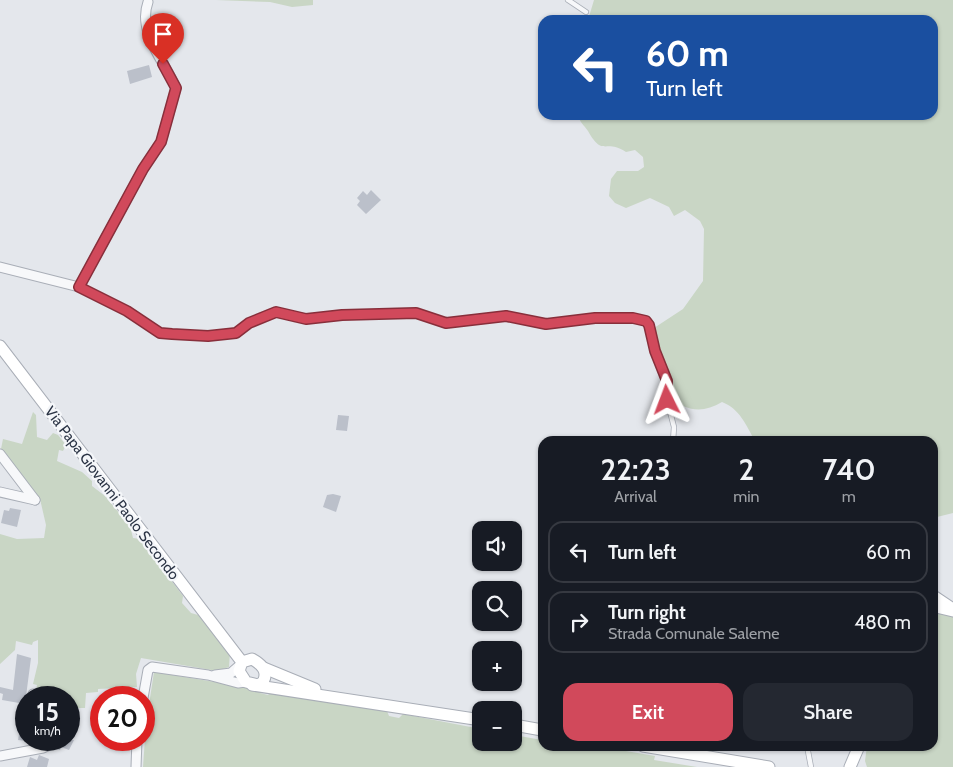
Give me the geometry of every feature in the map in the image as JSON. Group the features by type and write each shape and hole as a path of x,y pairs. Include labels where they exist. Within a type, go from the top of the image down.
{"main road":[{"name":"Via Papa Giovanni Paolo Secondo","path":"0,346 207,619 244,663 264,668 311,688 345,698"},
{"path":"938,599 953,610"},
{"path":"938,607 953,610"},
{"path":"244,663 240,676 249,683 472,719"},
{"path":"249,683 263,682 266,678 264,668"},
{"path":"522,726 538,729"},
{"path":"673,751 769,767"},
{"path":"850,767 858,751"},
{"path":"860,751 862,767"}],"street":[{"path":"0,267 79,287 143,169 161,142 176,88 150,38 146,11 149,1"},
{"path":"0,454 35,500 0,494"},
{"path":"208,675 223,675 244,663"},
{"path":"145,686 148,670 152,667 208,675 238,683 249,683"},
{"path":"0,756 27,751"},
{"path":"136,767 137,751"}],"lane":[{"path":"568,0 586,12"},
{"path":"79,287 127,311 160,333 172,334 208,336 236,333 249,323 276,312 306,319 342,315 416,313 446,323 506,316 546,324 595,318 633,318 646,321 649,325 655,351 667,381 667,400 674,427 673,436"},
{"path":"808,751 811,767"}],"green space":[{"path":"216,0 313,0 313,5 292,7 270,2"},
{"path":"594,0 953,0 953,513 938,517 938,436 752,436 738,413 722,402 709,408 696,409 683,406 671,398 670,378 658,346 654,328 683,309 703,281 704,229 700,221 685,210 674,216 669,207 650,198 626,208 615,203 609,196 611,179 617,171 638,171 644,167 643,157 635,150 626,152 619,148 597,144 580,120 938,120 938,15 590,15"},
{"path":"33,412 36,415 37,437 47,440 53,433 58,435 66,445 63,451 59,450 57,461 82,472 92,481 92,486 105,496 130,526 133,538 140,539 183,596 182,603 191,613 198,615 221,644 230,652 229,667 217,671 141,658 136,674 137,686 90,686 90,693 86,693 85,708 80,708 80,686 37,686 33,684 38,663 38,640 33,642 32,645 16,641 15,650 0,664 0,534 17,539 44,538 46,525 40,499 1,449 3,439 22,444"},
{"path":"938,612 953,617 953,767 867,767 865,761 866,751 938,751"},
{"path":"154,672 257,689 260,693 268,695 273,691 387,711 389,716 399,718 403,714 472,727 472,751 522,751 522,736 538,739 538,751 626,751 655,756 654,760 697,767 143,767 144,751 155,751 155,686 152,686"}],"building":[{"path":"149,65 152,77 130,84 127,71"},
{"path":"371,190 381,200 366,214 357,205 360,201 357,198 363,191 367,195"},
{"path":"338,415 349,416 347,431 336,430"},
{"path":"327,495 341,496 336,512 323,507"},
{"path":"10,508 21,510 17,527 1,523 4,510 9,511"},
{"path":"17,654 31,658 27,686 15,686 15,702 2,700 3,694 0,693 0,687 13,690"},
{"path":"39,755 49,759 47,767 27,767 30,757 37,760"}],"route":[{"path":"163,64 176,88 165,132 79,287 127,311 160,333 172,334 208,336 236,333 249,323 276,312 306,319 342,315 416,313 424,314 446,323 506,316 519,317 546,324 595,318 633,318 646,321 649,325 655,351 667,381 667,400"}]}
